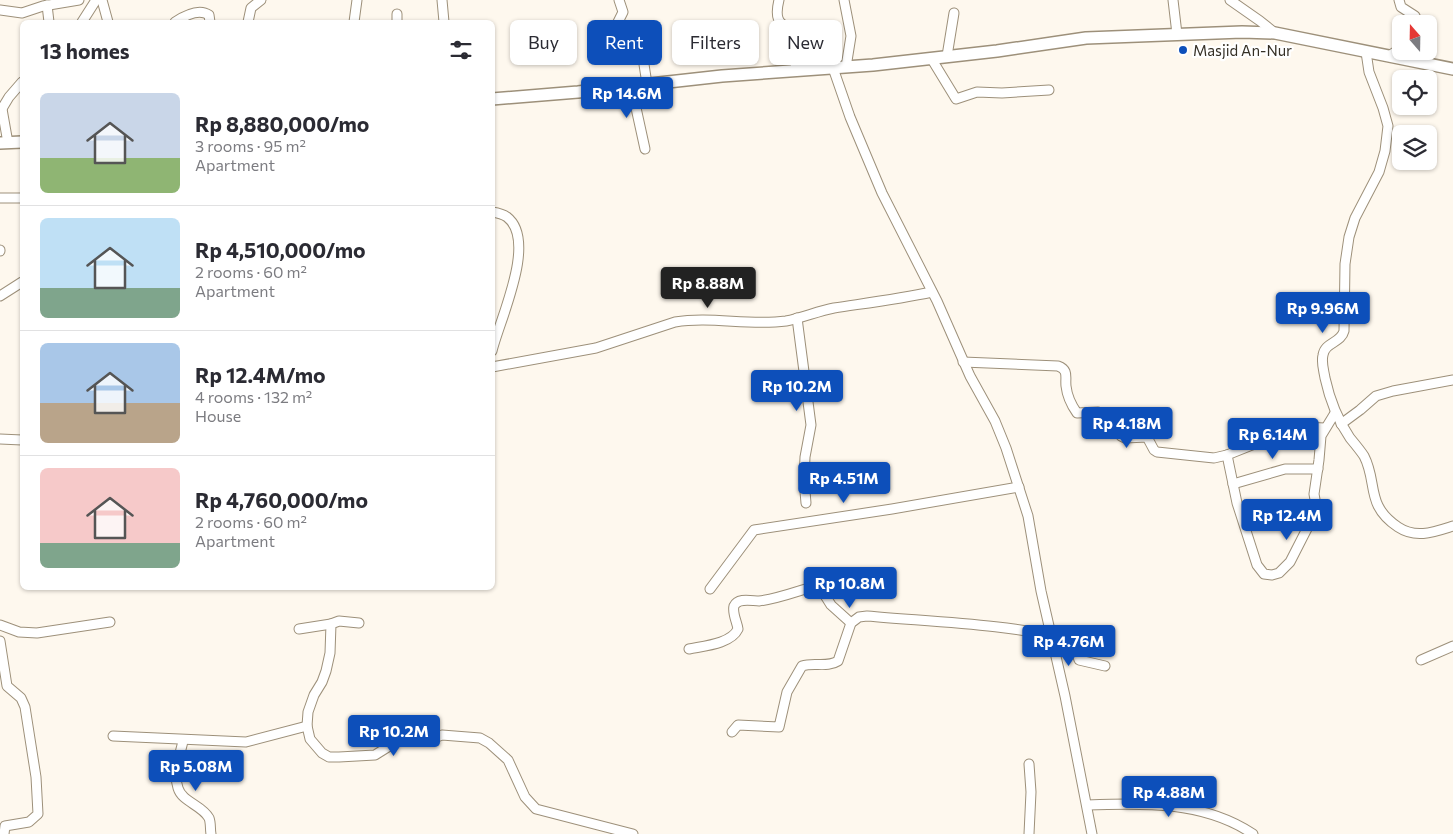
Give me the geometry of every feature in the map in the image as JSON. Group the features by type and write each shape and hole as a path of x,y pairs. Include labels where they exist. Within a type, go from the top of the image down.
{"main road":[{"path":"495,99 846,67 1086,38 1177,34 1275,33 1453,69"},
{"path":"4,143 20,142"}],"street":[{"path":"0,10 22,13 47,5 79,0"},
{"path":"83,20 96,0"},
{"path":"102,0 107,20"},
{"path":"248,20 251,8 261,0"},
{"path":"354,20 357,0"},
{"path":"442,0 444,20"},
{"path":"619,0 622,12 617,24 617,36 622,40 641,45 647,84"},
{"path":"779,0 778,20 780,24 790,28 792,31 796,71"},
{"path":"844,0 851,36 846,67"},
{"path":"1173,0 1177,34"},
{"path":"1230,0 1275,33"},
{"path":"1400,0 1400,6 1414,15"},
{"path":"47,5 49,20"},
{"path":"178,20 189,14 204,12 209,15 210,20"},
{"path":"947,56 954,13"},
{"path":"1366,52 1369,72 1387,121 1387,134 1379,172 1355,218 1349,237 1345,264 1344,330 1341,338 1328,345 1322,356 1327,388 1335,413 1363,455 1369,469 1373,494 1386,517 1399,528 1420,534 1453,526"},
{"path":"931,58 956,100 977,92 1002,93 1049,90"},
{"path":"833,68 850,117 882,193 932,292 963,362 995,420 1019,488 1030,527 1050,634 1065,696 1092,834"},
{"path":"4,143 1,111 20,84"},
{"path":"631,85 645,148"},
{"path":"0,198 20,198"},
{"path":"495,213 506,216 516,230 518,243 510,297 495,342"},
{"path":"0,296 20,283"},
{"path":"495,366 596,348 664,325 685,320 761,322 797,318 832,308 867,304 932,292"},
{"path":"797,318 811,424 805,457 806,503"},
{"path":"963,362 1058,366 1064,368 1066,387 1072,406 1077,413 1098,412 1106,428 1118,432 1125,438 1147,437 1157,452 1206,458 1227,455 1287,431 1306,427 1324,428"},
{"path":"1341,424 1376,396 1453,380"},
{"path":"1227,455 1237,502 1257,565 1264,574 1272,575 1279,573 1290,562 1314,515 1316,505 1314,494 1321,436 1324,428 1335,413"},
{"path":"0,440 20,440"},
{"path":"1233,484 1285,469 1318,469"},
{"path":"710,589 754,530 1019,488"},
{"path":"689,649 722,641 734,635 738,629 734,614 734,607 737,602 742,600 759,601 812,587 817,587 821,590 831,605 851,623"},
{"path":"732,732 738,725 779,727 787,692 802,666 810,664 832,665 838,661 851,623 859,617 867,616 951,623 1050,634 1073,640 1079,660 1105,666"},
{"path":"299,629 339,621 359,623"},
{"path":"0,625 19,632 37,633 110,622"},
{"path":"331,624 328,662 322,682 314,695 308,712 307,726 310,739 322,753 329,757 375,755 402,739 428,741 447,734 480,738 489,743 508,760 525,797 536,809 633,834"},
{"path":"0,641 6,686 20,698 25,707 36,777 38,814 29,822 5,826 4,834"},
{"path":"1421,660 1453,646"},
{"path":"113,736 183,741 246,742 307,726"},
{"path":"183,741 177,770 177,787 180,794 207,816 211,834"},
{"path":"1029,764 1029,834"},
{"path":"1087,805 1152,804 1198,810 1219,816 1253,834"}],"place":[{"name":"Masjid An-Nur","path":"1183,50"}]}
